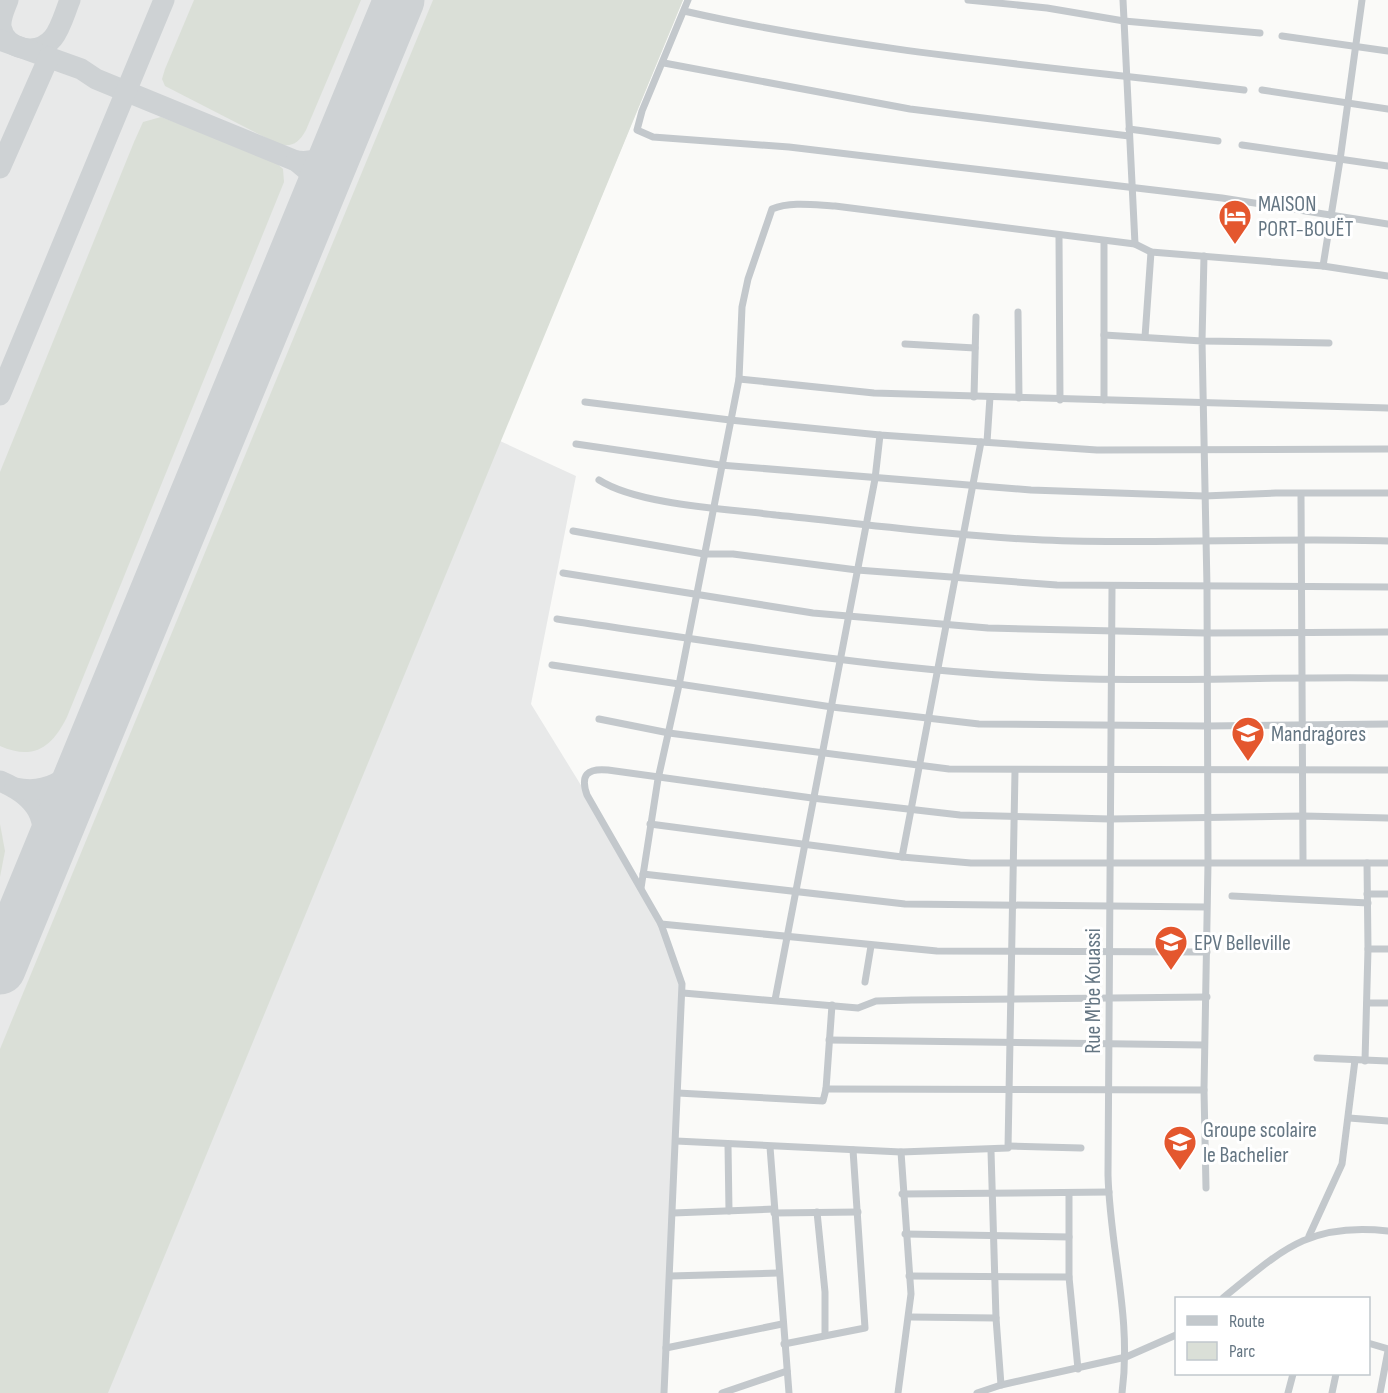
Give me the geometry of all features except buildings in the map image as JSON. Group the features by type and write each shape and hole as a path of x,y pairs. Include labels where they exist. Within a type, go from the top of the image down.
{"street":[{"path":"688,0 664,63 642,111 637,130 653,138 789,147 1132,187 1388,224"},
{"path":"968,0 1047,8 1124,21 1260,33"},
{"path":"1123,0 1135,244"},
{"path":"1323,266 1341,160 1362,0"},
{"path":"684,11 811,36 941,56 1127,75 1244,90"},
{"path":"1282,36 1388,51"},
{"path":"664,63 910,110 1218,141"},
{"path":"1263,90 1388,109"},
{"path":"1242,146 1388,166"},
{"path":"641,888 658,779 689,638 720,465 739,379 742,307 748,279 762,244 767,217 772,209 780,205 835,206 1135,244 1151,252 1323,266 1388,276"},
{"path":"1059,236 1060,399"},
{"path":"1104,241 1104,400"},
{"path":"1145,337 1151,252"},
{"path":"1204,256 1202,340 1207,588 1205,678 1208,863 1207,997 1204,1045 1206,1188"},
{"path":"1018,312 1018,398"},
{"path":"974,397 976,317"},
{"path":"1104,334 1202,340 1329,343"},
{"path":"905,344 975,348"},
{"path":"739,379 874,393 1388,408"},
{"path":"902,857 953,579 984,442 990,397"},
{"path":"585,402 880,435 1097,450 1388,449"},
{"path":"775,1000 875,479 880,435"},
{"path":"576,444 720,465 1031,490 1204,496 1276,493 1388,494"},
{"path":"599,480 612,489 630,494 713,508 964,534 1042,540 1206,541 1303,538 1388,541"},
{"path":"1301,495 1303,862"},
{"path":"573,531 704,554 733,554 857,570 953,579 1112,588 1388,587"},
{"path":"563,573 696,595 849,616 988,628 1205,633 1388,632"},
{"name":"Rue M'be Kouassi","path":"1112,588 1111,908 1108,998 1109,1192 1126,1357 1122,1393"},
{"path":"557,620 840,660 1016,676 1112,679 1388,678"},
{"path":"552,664 831,707 979,724 1111,726 1388,724"},
{"path":"599,719 669,733 920,765 1015,771 1304,768 1388,770"},
{"path":"664,1393 683,993 661,924 587,795 583,780 590,770 599,769 658,779 912,810 1110,819 1304,816 1388,818"},
{"path":"1009,1146 1010,950 1015,771"},
{"path":"650,824 902,857 971,863 1388,863"},
{"path":"1365,1061 1368,949 1367,863"},
{"path":"643,874 905,904 1111,908 1206,907"},
{"path":"1367,894 1388,894"},
{"path":"1232,896 1368,903"},
{"path":"661,924 937,951 1010,950 1109,954 1207,952"},
{"path":"866,982 871,946"},
{"path":"1368,949 1388,949"},
{"path":"683,993 863,1008 876,1002 1011,998 1207,997"},
{"path":"1367,1003 1388,1003"},
{"path":"678,1093 819,1102 824,1098 826,1089 831,1005"},
{"path":"829,1040 1204,1045"},
{"path":"1317,1058 1388,1061"},
{"path":"1309,1236 1342,1164 1355,1060"},
{"path":"826,1089 1204,1090"},
{"path":"1349,1118 1388,1121"},
{"path":"676,1142 901,1152 1005,1150 1009,1146 1081,1148"},
{"path":"728,1145 729,1211"},
{"path":"770,1147 789,1393"},
{"path":"784,1344 865,1328 853,1150"},
{"path":"991,1150 992,1234 1001,1385"},
{"path":"898,1393 909,1317 909,1276 901,1152"},
{"path":"902,1194 991,1195 1109,1192"},
{"path":"1069,1193 1069,1277 1078,1369"},
{"path":"817,1212 825,1292 825,1335"},
{"path":"673,1213 858,1212"},
{"path":"1225,1297 1256,1269 1309,1236 1364,1228 1388,1231"},
{"path":"905,1234 1069,1237"},
{"path":"670,1276 778,1273"},
{"path":"909,1276 1069,1277"},
{"path":"909,1317 996,1318"},
{"path":"666,1348 782,1324"},
{"path":"977,1393 1001,1385 1126,1357 1175,1335"},
{"path":"1370,1344 1388,1350 1380,1393"},
{"path":"722,1393 787,1371"},
{"path":"1288,1393 1293,1375"},
{"path":"1332,1393 1336,1375"}],"shaded area":[{"path":"0,0 683,0 500,441 576,476 531,704 587,795 661,924 682,984 664,1393 0,1393"}],"green space":[{"path":"194,0 361,0 306,130 297,141 291,145 278,144 165,86 162,79 165,69"},
{"path":"433,0 683,0 108,1393 0,1393 0,1049"},
{"path":"161,117 272,159 283,169 284,182 67,717 55,736 41,748 23,752 12,750 0,746 0,472 143,122"},
{"path":"0,824 5,851 0,877"}],"taxiway":[{"path":"8,0 1,20 4,35 16,46 31,49 47,44 53,38 61,25 70,0"},
{"path":"0,395 164,0"},
{"path":"0,40 81,69 96,79 296,161 308,171 316,202"},
{"path":"0,168 49,57"},
{"path":"296,161 320,158 340,144"},
{"path":"15,788 37,789 56,784 72,773 87,757"},
{"path":"0,781 24,795 38,811 44,832 45,859"}],"runway":[{"path":"0,969 399,0"}],"place":[{"name":"MAISON PORT-BOUËT","path":"1235,245"},
{"name":"Mandragores","path":"1248,762"},
{"name":"EPV Belleville","path":"1171,971"},
{"name":"Groupe scolaire le Bachelier","path":"1180,1171"}]}
